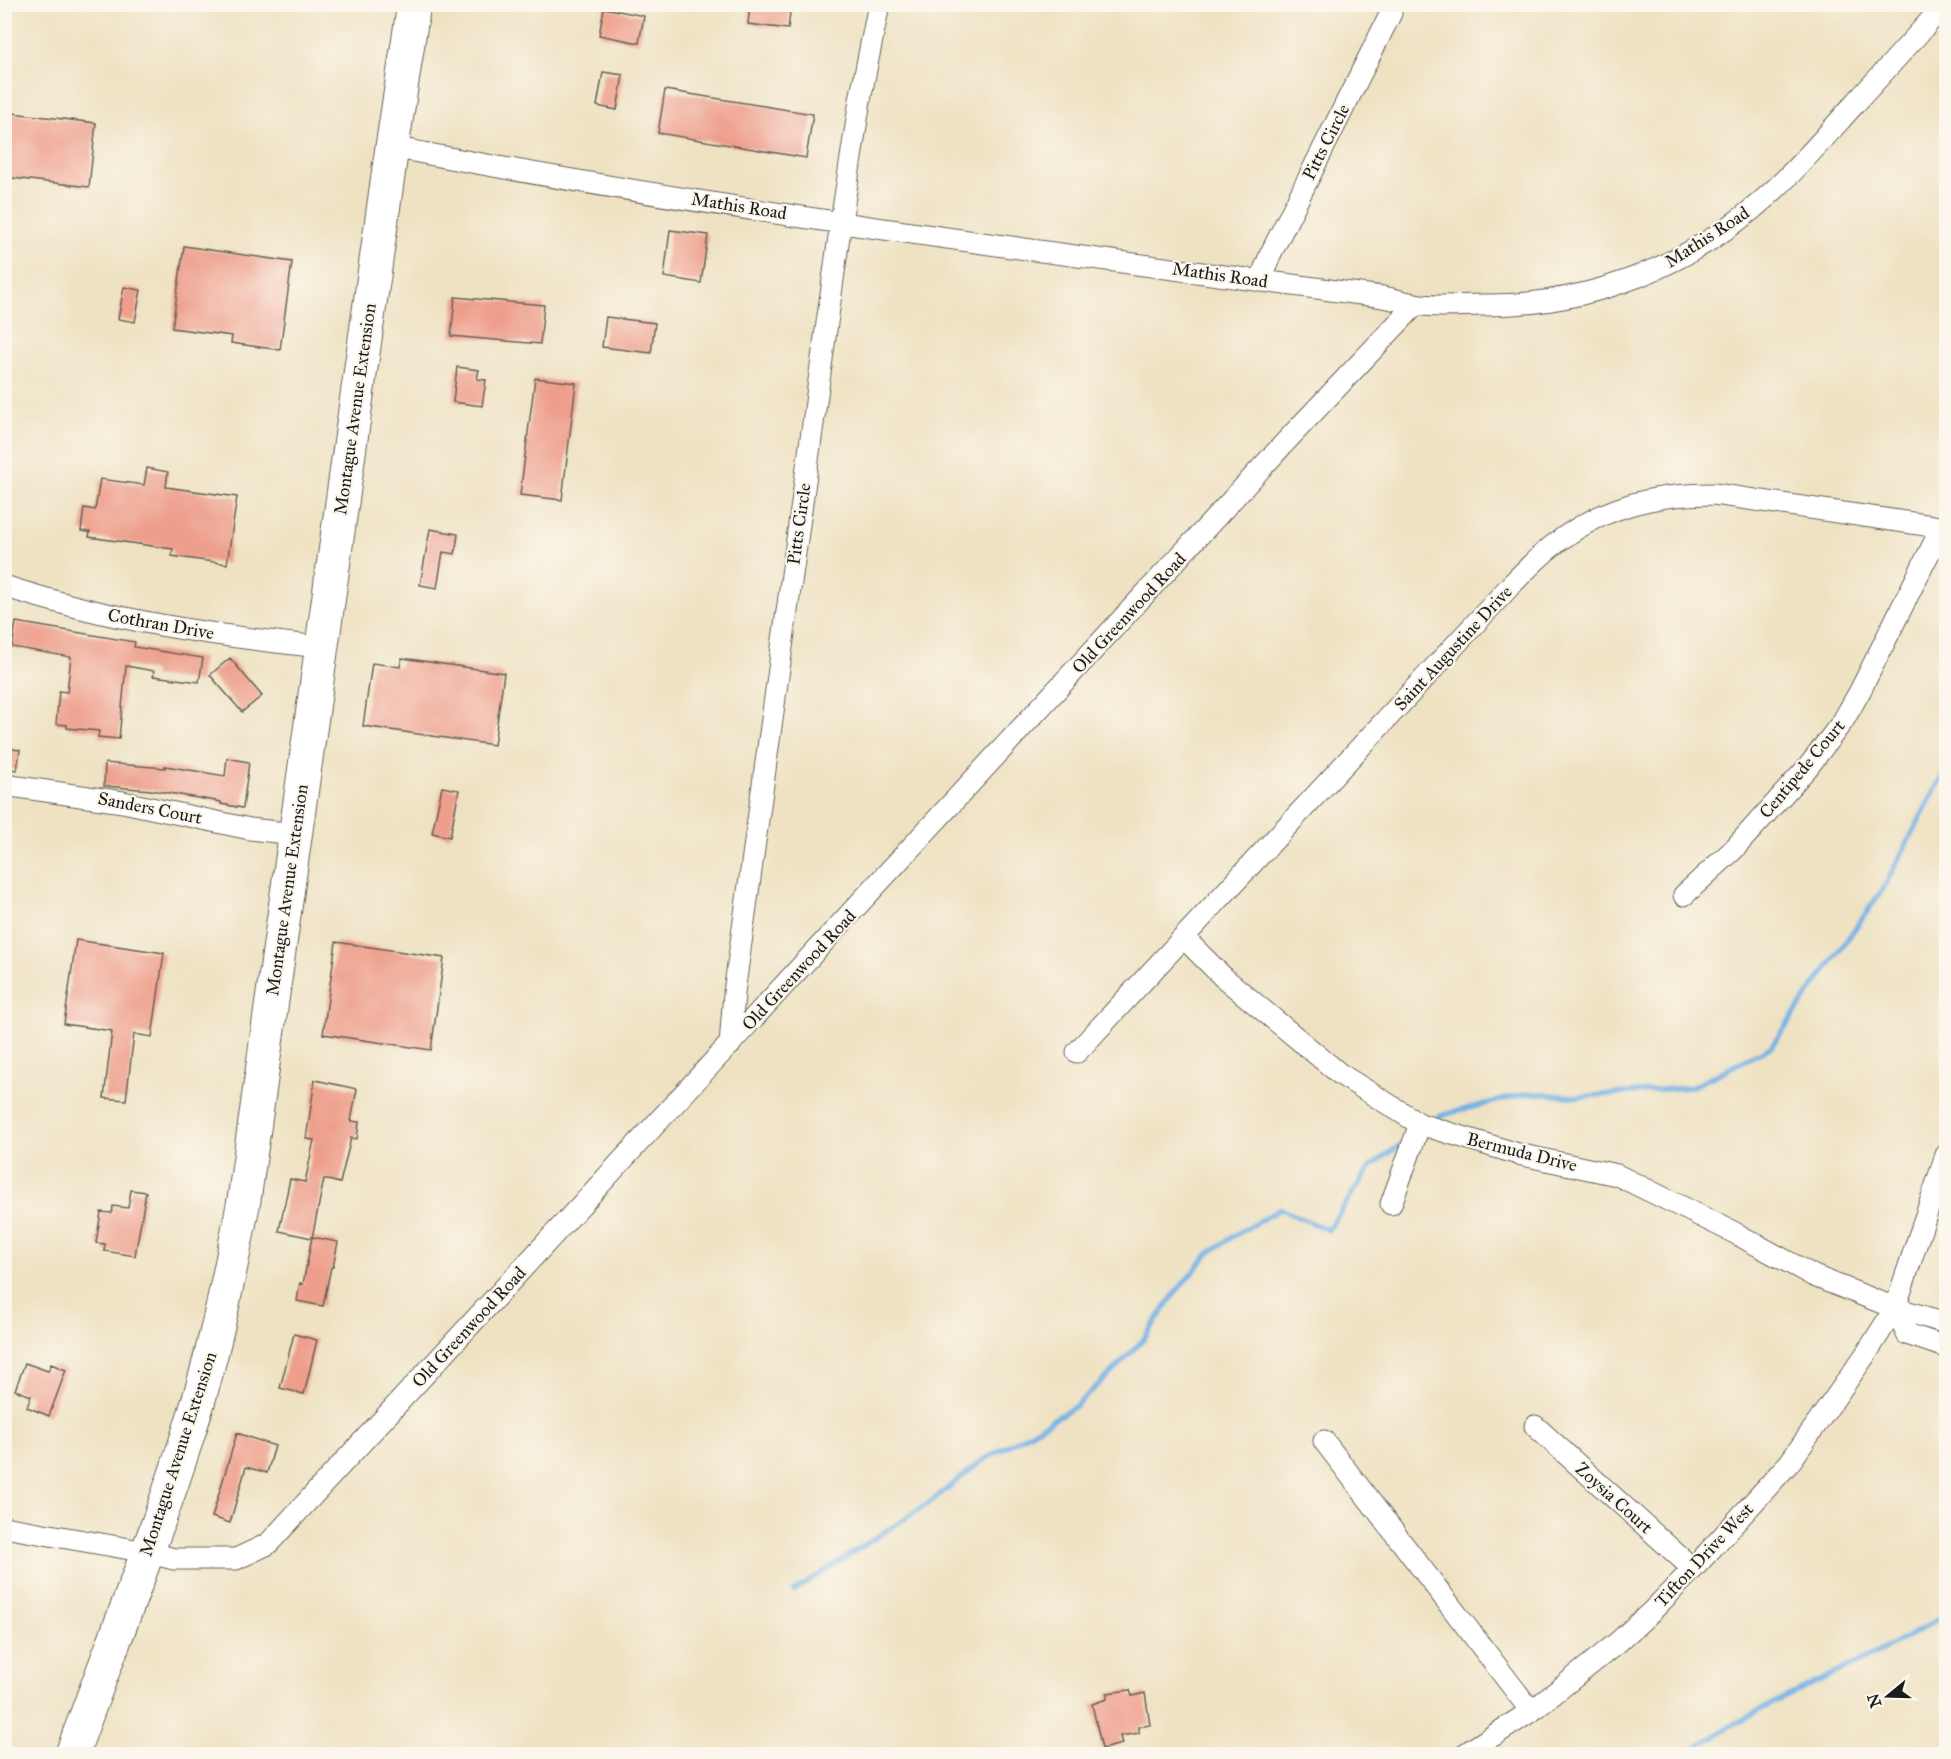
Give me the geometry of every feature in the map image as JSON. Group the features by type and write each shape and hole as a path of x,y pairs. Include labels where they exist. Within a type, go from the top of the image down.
{"highway":[{"name":"Montague Avenue Extension","path":"72,1755 182,1455 200,1397 232,1266 244,1200 414,4"}],"street":[{"name":"Pitts Circle","path":"730,1045 734,993 841,222 860,100 879,4"},
{"name":"Pitts Circle","path":"1260,281 1270,255 1391,14 1392,4"},
{"name":"Mathis Road","path":"392,147 619,188 841,222 1383,297 1416,304 1509,305 1566,298 1625,282 1680,257 1736,221 1771,193 1799,165 1945,4"},
{"name":"Old Greenwood Road","path":"4,1527 147,1552 174,1559 236,1559 268,1544 1282,445 1416,304"},
{"name":"Saint Augustine Drive","path":"1077,1052 1511,585 1550,547 1593,519 1624,505 1661,496 1714,494 1944,527"},
{"name":"Centipede Court","path":"1684,896 1733,850 1801,776 1843,721 1944,527"},
{"name":"Cothran Drive","path":"4,586 112,616 168,627 322,647"},
{"name":"Sanders Court","path":"4,784 113,800 250,829 295,834"},
{"name":"Bermuda Drive","path":"1184,938 1223,977 1340,1074 1420,1124 1518,1154 1617,1175 1733,1232 1814,1276 1895,1308 1947,1323"},
{"path":"1391,1204 1420,1124"},
{"name":"Tifton Drive West","path":"1465,1755 1576,1678 1617,1643 1693,1569 1790,1462 1868,1351 1895,1308 1947,1155"},
{"path":"1895,1308 1907,1334 1947,1347"},
{"name":"Zoysia Court","path":"1535,1426 1693,1569"},
{"path":"1324,1441 1531,1711"}],"building":[{"path":"750,4 791,4 788,29 748,24"},
{"path":"604,8 644,16 639,43 599,35"},
{"path":"603,72 623,75 617,110 597,106"},
{"path":"665,90 813,114 806,158 658,133"},
{"path":"4,112 96,123 89,187 4,177"},
{"path":"670,230 708,235 701,283 664,277"},
{"path":"184,246 292,262 280,350 231,343 232,336 172,328"},
{"path":"124,287 141,290 135,322 118,319"},
{"path":"455,297 544,305 540,344 451,336"},
{"path":"606,317 655,323 651,353 602,347"},
{"path":"457,367 479,370 477,379 486,380 482,406 453,402"},
{"path":"535,378 576,383 562,500 520,495"},
{"path":"147,468 168,472 166,487 237,497 227,564 172,556 173,549 89,537 90,532 81,531 84,508 95,510 100,479 144,485"},
{"path":"430,529 458,534 455,554 443,552 437,588 420,585"},
{"path":"16,622 135,642 134,647 203,658 199,682 153,676 154,671 126,666 119,739 98,737 99,731 67,728 67,725 56,724 59,691 67,692 71,657 12,647"},
{"path":"230,658 262,696 242,712 210,675"},
{"path":"402,658 504,673 494,745 363,726 372,663 400,667"},
{"path":"4,748 20,750 17,770 4,768"},
{"path":"227,758 249,762 243,808 151,790 104,786 105,763 165,768 165,766 225,776"},
{"path":"442,787 459,790 450,837 432,833"},
{"path":"76,940 164,953 152,1037 134,1034 126,1100 104,1098 112,1031 64,1024"},
{"path":"336,942 444,958 431,1050 323,1034"},
{"path":"315,1080 357,1089 351,1121 359,1122 357,1139 351,1138 340,1183 324,1179 312,1238 279,1231 290,1179 305,1182 314,1140 306,1139"},
{"path":"131,1190 146,1192 135,1256 104,1251 105,1244 96,1243 101,1212 112,1213 113,1206 128,1208"},
{"path":"312,1237 338,1242 323,1306 297,1301 300,1283 303,1284"},
{"path":"294,1334 317,1340 304,1394 280,1388"},
{"path":"25,1363 48,1371 51,1364 66,1370 49,1416 27,1407 31,1396 15,1390"},
{"path":"237,1433 275,1446 267,1473 246,1467 230,1523 212,1517"},
{"path":"1130,1690 1132,1696 1145,1693 1150,1725 1139,1727 1139,1733 1120,1736 1122,1744 1102,1749 1092,1704 1107,1699 1107,1693"}],"waterway":[{"path":"1435,1120 1442,1115 1529,1093 1578,1097 1692,1087 1771,1047 1883,889 1946,769"},
{"path":"794,1591 929,1503 982,1461 1074,1407 1143,1340 1176,1292 1209,1253 1280,1209 1328,1230 1371,1166 1399,1146"},
{"path":"1687,1754 1750,1716 1915,1633 1946,1614"}]}
